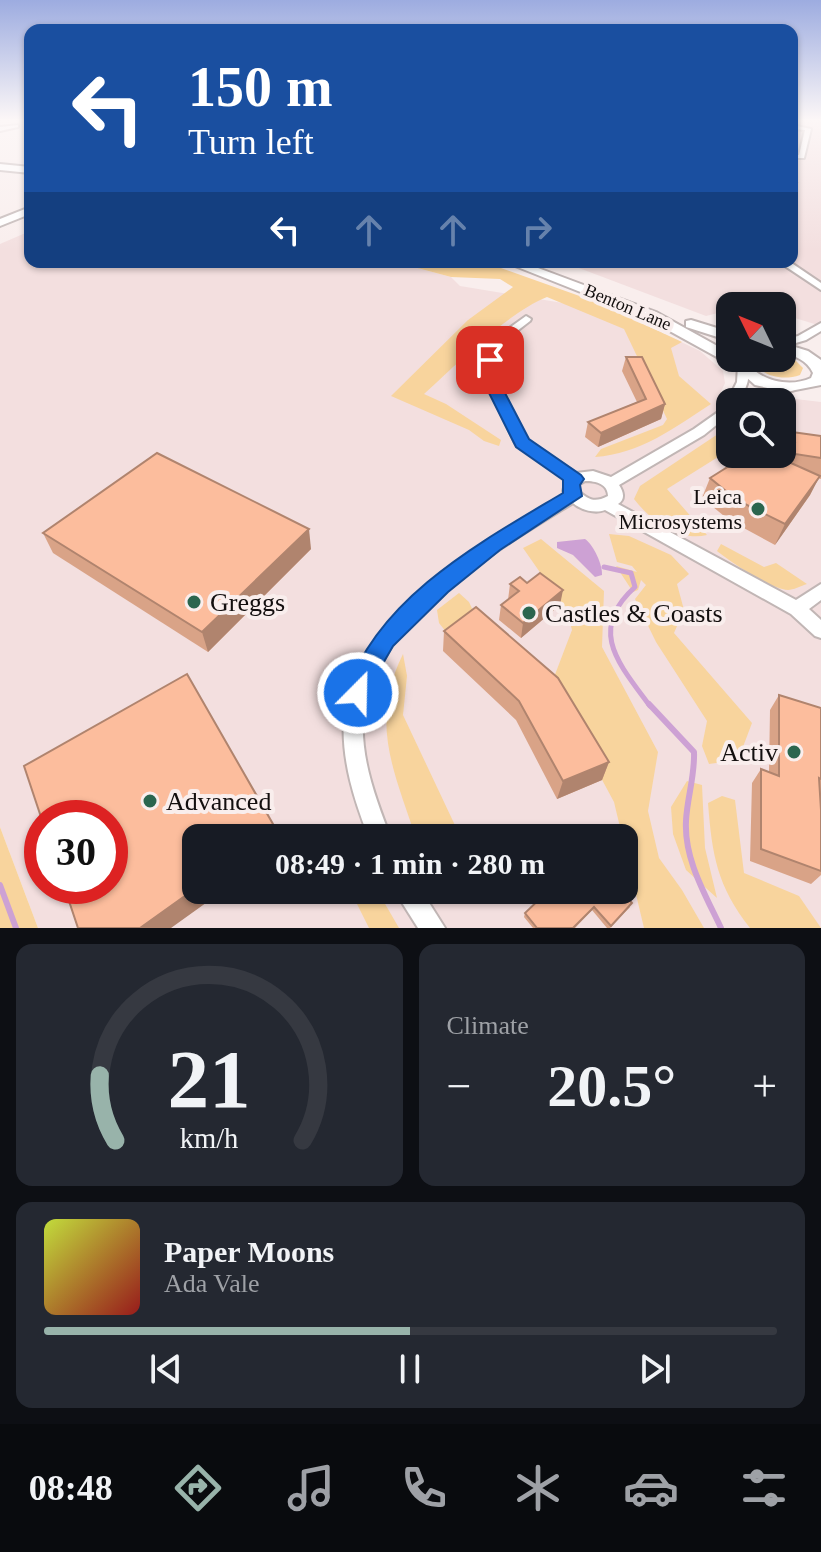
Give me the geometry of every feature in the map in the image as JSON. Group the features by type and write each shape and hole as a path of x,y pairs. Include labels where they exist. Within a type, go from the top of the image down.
{"main road":[{"path":"0,164 24,167"},
{"path":"0,216 24,206"},
{"path":"0,223 24,213"},
{"name":"Benton Lane","path":"527,268 651,315 716,350"},
{"name":"Benton Lane","path":"547,268 716,332"},
{"path":"794,388 818,381 821,373 816,363 796,352"},
{"name":"Benton Lane","path":"751,372 760,380 794,388"},
{"path":"796,388 821,393"}],"street":[{"path":"793,268 821,287"},
{"path":"526,319 488,348 497,393 522,443 574,488 589,506 608,505 797,609 821,631"},
{"path":"796,340 820,327"},
{"path":"816,363 820,327"},
{"path":"611,483 689,438 716,418"},
{"path":"375,824 363,792 357,757 355,703 365,671 385,639 441,586 492,545 591,475 611,483 616,493 608,505"},
{"path":"797,609 821,591"},
{"path":"416,904 433,928"}],"shaded area":[{"path":"798,163 821,163 821,326 796,318 796,292 716,292 716,314 706,316 579,268 798,268"},
{"path":"24,234 24,268 417,268 451,277 460,286 630,314 639,322 700,351 716,365 716,372 723,372 725,383 723,388 716,388 716,468 796,468 796,399 821,402 821,928 38,928 29,904 128,904 128,800 24,800 24,891 0,827 0,244"},
{"path":"417,268 501,268 630,314 639,322 682,342 671,348 679,376 711,404 642,445 595,457 601,449 663,425 667,419 624,329 547,297 499,327 424,394 446,404 501,440 499,446 391,396 468,320 513,287 500,279 451,277"},
{"path":"796,361 803,368 800,375 787,378 764,372 796,372"},
{"path":"716,435 716,458 667,489 707,535 686,535 666,528 634,499 640,486"},
{"path":"609,534 629,536 671,555 689,574 677,584 684,610 674,633 752,723 738,760 709,764 702,746 707,721 656,642 635,599 646,585 641,580 638,590 633,592 616,566 637,572 632,566 617,562"},
{"path":"541,539 604,591 602,647 658,752 648,811 659,858 704,928 644,928 638,903 638,824 619,824 614,802 551,685 572,630 567,611 523,548"},
{"path":"585,539 597,556 602,575 595,577 573,555 557,548 557,542"},
{"path":"721,544 764,567 776,563 807,584 788,590 771,585 717,551"},
{"path":"459,593 469,602 476,617 450,637 439,623 437,610"},
{"path":"403,654 407,676 403,715 454,824 411,824 388,746 386,724 393,679"},
{"path":"687,781 702,785 705,848 717,898 686,870 673,834 671,807"},
{"path":"722,796 735,800 744,873 799,896 821,928 750,928 723,884 714,854 708,803"},
{"path":"0,827 24,891 24,904 29,904 38,928 0,928"},
{"path":"357,904 385,904 399,928 369,928"}],"building":[{"path":"626,357 642,357 665,404 601,433 588,422 646,399"},
{"path":"796,433 821,436 821,458 796,454"},
{"name":"Greggs","path":"157,453 309,529 202,632 43,533"},
{"path":"796,465 820,476 785,524 737,500 710,478 726,468 796,468"},
{"path":"540,573 563,590 523,623 501,605 519,591 510,584 520,577 527,583"},
{"path":"476,607 558,678 609,762 563,781 519,701 444,631"},
{"name":"Advanced","path":"187,674 273,824 182,824 182,898 140,928 78,928 70,904 128,904 128,800 35,800 24,766"},
{"path":"779,695 821,708 821,871 761,849 761,769 779,776"},
{"path":"534,904 631,904 611,926 594,907 573,928 537,928 525,913"}],"waterway":[{"path":"604,567 631,573 635,587 621,603 610,632 619,661 650,706"},
{"path":"649,704 694,752 686,821 688,849 721,928"},
{"path":"0,885 16,928"}],"place":[{"name":"Leica Microsystems","path":"758,509"},
{"name":"Greggs","path":"194,602"},
{"name":"Castles & Coasts","path":"529,613"},
{"name":"Activ","path":"794,752"},
{"name":"Advanced","path":"150,801"}],"route":[{"path":"358,693 365,671 385,639 441,586 492,545 573,496 570,491 575,479 522,443 497,393 490,360"}]}
